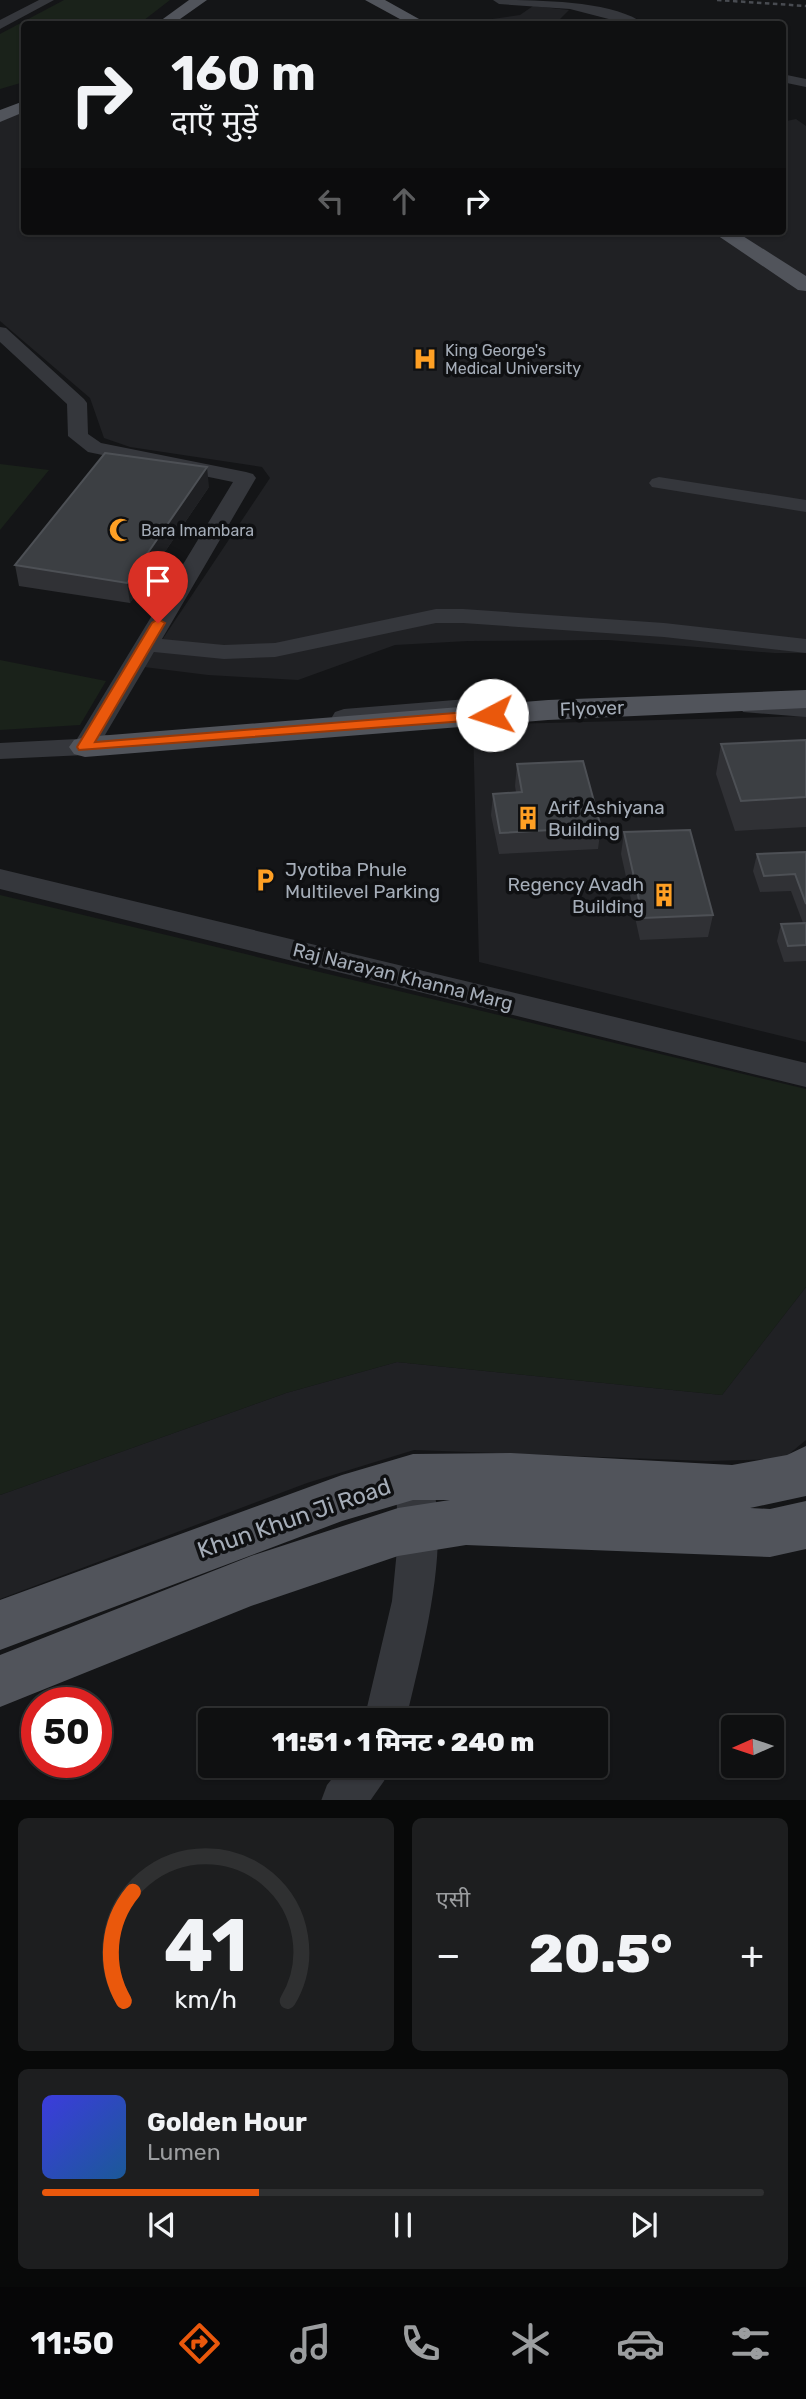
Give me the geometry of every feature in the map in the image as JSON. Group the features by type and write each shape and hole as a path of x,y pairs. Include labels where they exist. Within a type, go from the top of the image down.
{"main road":[{"path":"151,21 178,0"},
{"path":"168,21 199,0"},
{"path":"382,0 415,21"},
{"path":"382,0 428,21"},
{"path":"0,117 21,107"},
{"path":"736,235 754,240 806,268"},
{"path":"754,240 806,285"},
{"name":"Flyover","path":"85,747 548,710 806,699"},
{"name":"Khun Khun Ji Road","path":"0,1625 93,1588 342,1498 412,1478 511,1475 732,1488 799,1476 806,1469"},
{"path":"0,1681 251,1581 398,1532 466,1521 770,1533 806,1525"},
{"path":"93,1588 108,1638"}],"street":[{"path":"0,25 48,0"},
{"path":"499,0 580,5 630,21"},
{"path":"582,20 615,15"},
{"path":"786,79 806,83"},
{"path":"0,332 76,403 78,436 95,448 246,478 85,747"},
{"path":"659,483 806,506"},
{"path":"145,644 224,652 275,650 436,617 463,616 664,630 806,646"},
{"path":"0,751 85,747 158,733 563,701 806,709"},
{"name":"Raj Narayan Khanna Marg","path":"0,879 806,1075"},
{"path":"388,1708 412,1601 419,1529 412,1478"},
{"path":"344,1800 360,1778"}],"shaded area":[{"path":"64,0 170,0 143,21 24,21"},
{"path":"533,6 569,10 561,21 478,21 520,15"},
{"path":"21,23 21,83 0,89 0,34"},
{"name":"King George's Medical University","path":"21,110 21,235 786,235 786,121 796,119 806,126 806,653 608,640 468,641 395,645 298,680 208,675 144,667 270,478 262,467 130,447 104,438 90,398 0,321 0,119"},
{"path":"0,464 49,470 0,530"},
{"path":"0,660 106,681 80,725 0,730"},
{"path":"806,716 806,1042 479,962 473,725"},
{"path":"0,895 806,1089 806,1287 722,1395 397,1362 286,1393 0,1495"},
{"path":"806,1287 806,1440 783,1459 707,1461 414,1450 307,1483 0,1599 0,1495 286,1393 397,1362 722,1395"}],"building":[{"name":"Bara Imambara","path":"105,453 207,467 127,583 15,565"},
{"path":"806,740 806,797 741,801 721,744"},
{"path":"583,761 601,827 500,833 493,794 522,792 517,764"},
{"name":"Regency Avadh Building","path":"690,830 713,915 643,918 624,832"},
{"path":"806,852 806,904 795,874 764,876 757,854"},
{"path":"806,923 806,945 788,946 781,924"}],"railway":[{"path":"717,0 806,6"}],"place":[{"name":"King George's Medical University","path":"425,359"},
{"name":"Bara Imambara","path":"121,530"},
{"name":"Arif Ashiyana Building","path":"528,818"},
{"name":"Jyotiba Phule Multilevel Parking","path":"265,880"},
{"name":"Regency Avadh Building","path":"664,895"}],"route":[{"path":"158,623 85,747 492,715"}]}
